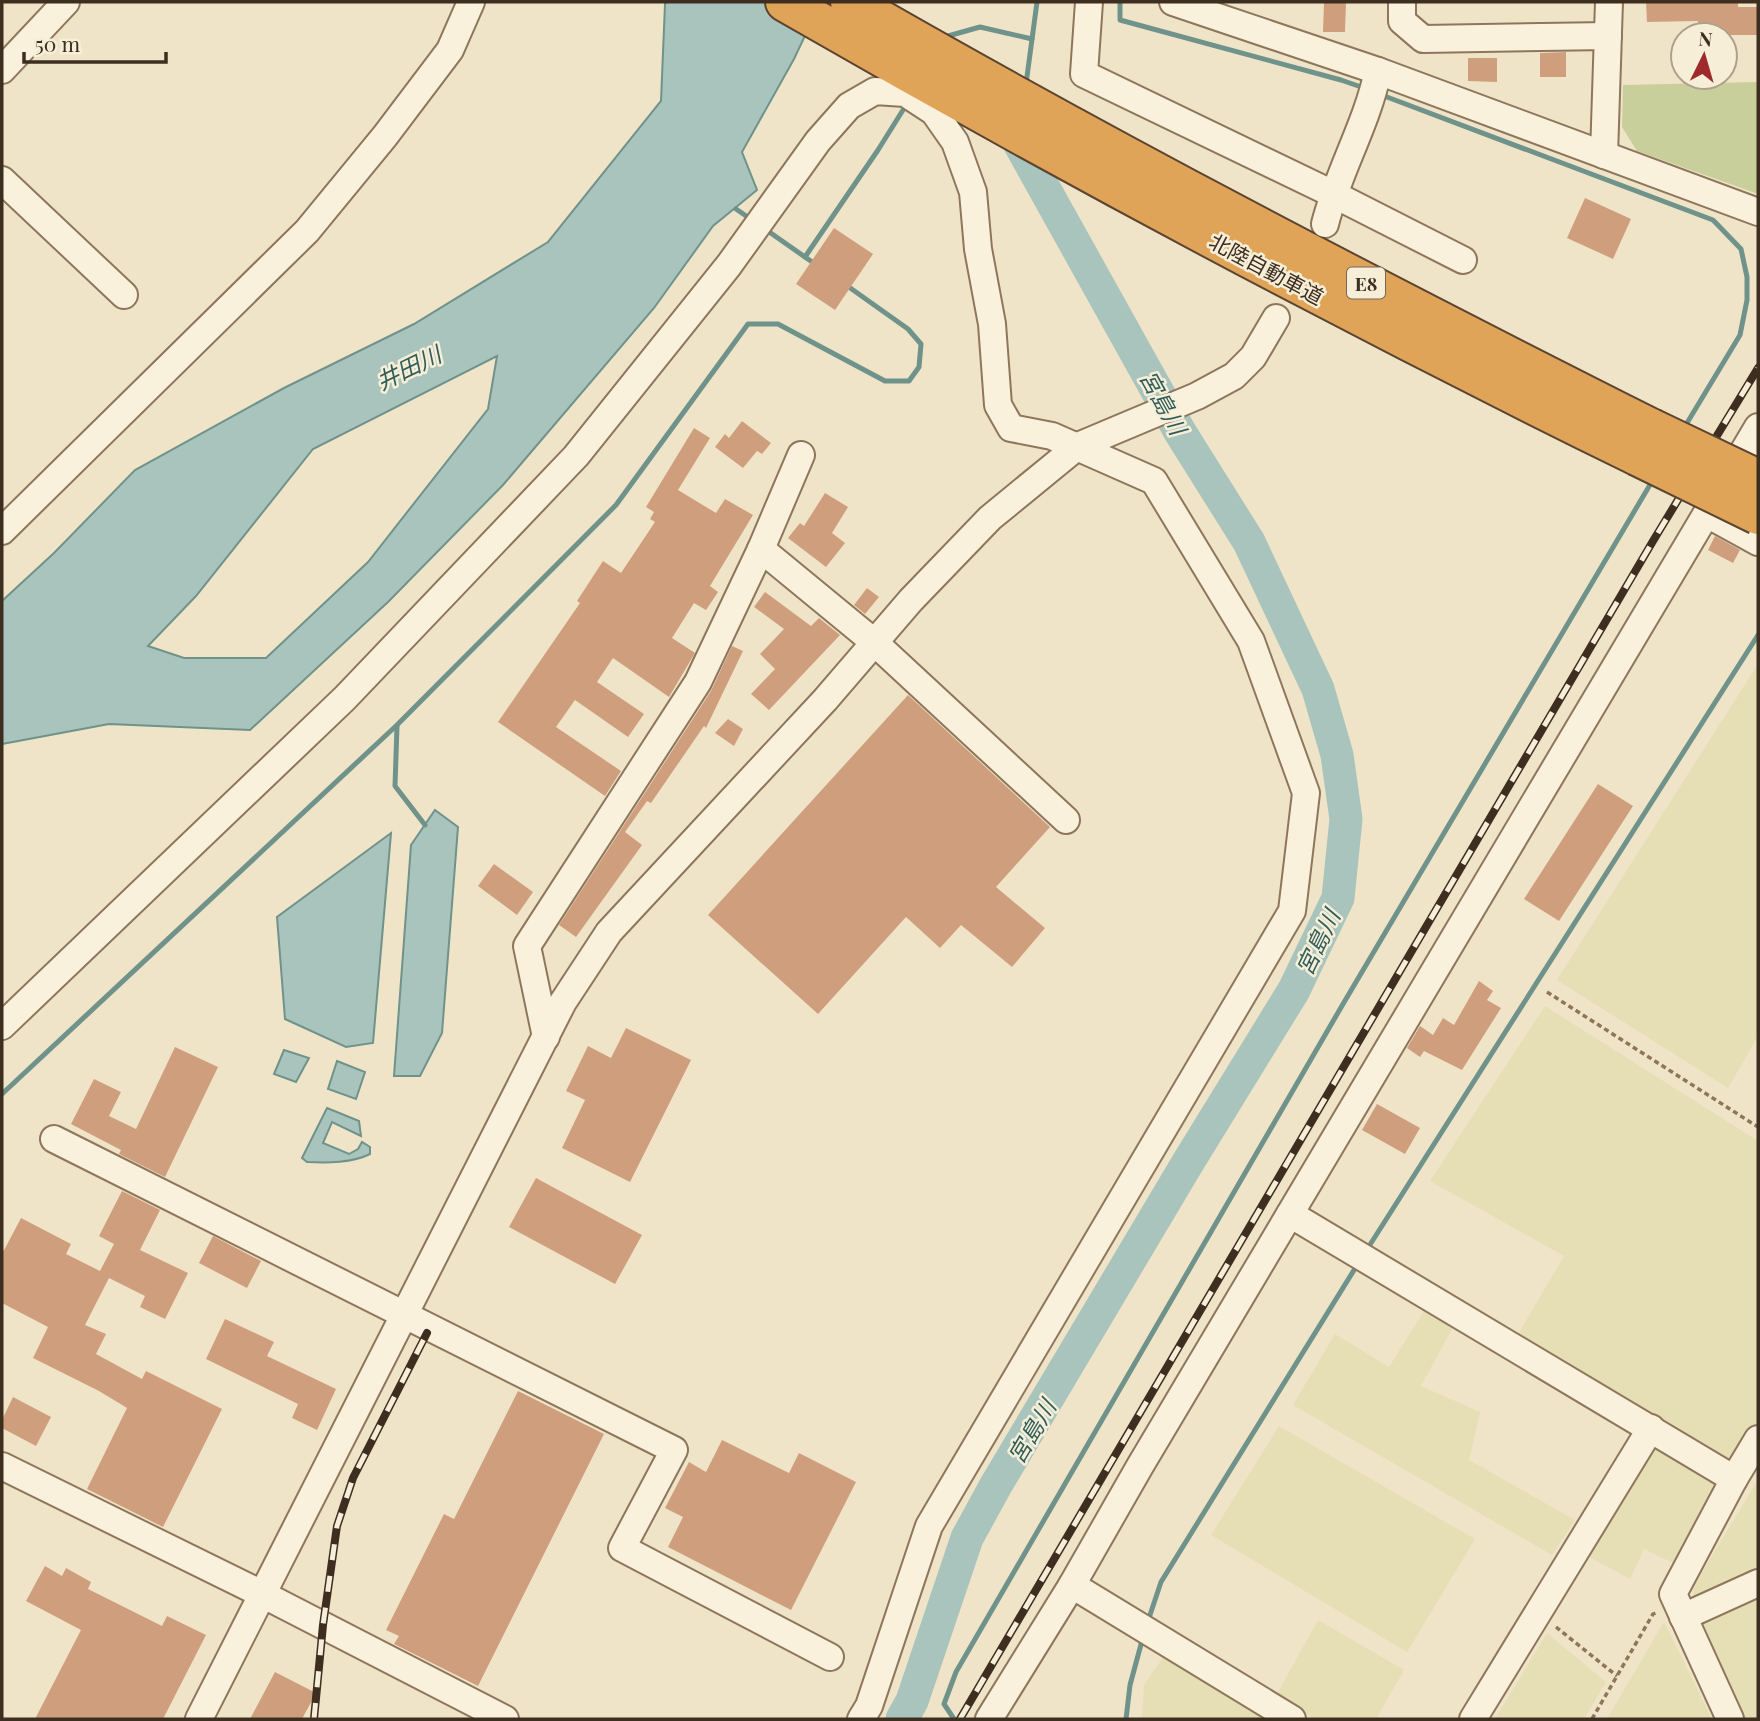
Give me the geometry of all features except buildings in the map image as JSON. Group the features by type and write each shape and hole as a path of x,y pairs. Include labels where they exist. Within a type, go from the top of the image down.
{"highway":[{"name":"北陸自動車道","path":"785,2 1088,173 1457,368 1644,442 1754,462"},
{"name":"北陸自動車道","path":"850,2 1083,134 1449,326 1644,442 1758,515"}],"street":[{"path":"2,70 66,2"},
{"path":"2,531 307,231 450,50 471,2"},
{"path":"1089,2 1084,74 1463,260"},
{"path":"1173,2 1207,8 1758,212"},
{"path":"1402,2 1402,20 1423,39 1608,36"},
{"path":"1604,155 1609,2"},
{"path":"1325,224 1333,194 1373,94 1378,71"},
{"path":"2,1026 345,698 576,456 729,265 818,141 849,106 875,91 905,93 934,111 954,142 973,192 978,249 992,324 998,405 1011,428 1052,436 1154,481 1251,641 1306,793 1292,911 929,1526 869,1706 861,1719"},
{"path":"2,180 124,295"},
{"path":"199,1719 563,1002 609,932 825,700 911,600 990,518 1078,446 1197,396 1234,376 1252,357 1276,318"},
{"path":"989,1719 1072,1585 1140,1466 1707,514 1754,462 1758,427"},
{"path":"546,1037 527,946 698,682 761,549 801,455"},
{"path":"1707,514 1758,542"},
{"path":"761,549 874,642 1066,820"},
{"path":"54,1139 674,1450 622,1548 830,1657"},
{"path":"1290,1214 1734,1479"},
{"path":"1473,1719 1651,1428"},
{"path":"1730,1719 1673,1594 1758,1439"},
{"path":"2,1466 505,1719"},
{"path":"1680,1611 1758,1583"},
{"path":"1072,1585 1292,1719"}],"path":[{"path":"1547,992 1758,1127"},
{"path":"1592,1719 1653,1614 1680,1611"},
{"path":"1538,1613 1617,1676"}],"shaded area":[{"path":"1758,664 1758,1036 1728,1088 1557,980"},
{"path":"1545,1006 1758,1141 1758,1423 1738,1457 1726,1461 1517,1336 1564,1256 1430,1181"},
{"path":"1424,1311 1453,1327 1421,1386 1480,1412 1469,1460 1575,1520 1552,1555 1293,1405 1335,1334 1389,1367"},
{"path":"1279,1426 1475,1539 1407,1652 1211,1535"},
{"path":"1654,1445 1720,1481 1673,1563 1644,1549 1630,1579 1588,1556"},
{"path":"1758,1480 1758,1570 1694,1599 1693,1587"},
{"path":"1758,1598 1758,1719 1745,1719 1702,1623"},
{"path":"1318,1620 1404,1670 1376,1719 1315,1719 1276,1696"},
{"path":"1664,1622 1712,1719 1607,1719"},
{"path":"1547,1633 1606,1682 1584,1719 1495,1719"},
{"path":"1166,1653 1271,1719 1142,1719 1144,1685"}],"green space":[{"path":"1739,82 1758,82 1758,194 1637,151 1622,127 1623,85 1669,84 1669,91 1739,91"}],"water":[{"name":"井田川","path":"821,2 794,59 742,152 757,190 713,226 654,308 503,485 388,602 250,730 109,724 2,744 2,601 54,553 135,470 284,388 414,324 548,242 661,101 665,4","holes":["497,356 488,409 368,562 266,658 184,658 148,646 196,596 313,449"]},
{"path":"435,810 458,827 442,1033 420,1076 394,1076 411,845"},
{"path":"391,833 373,1043 346,1047 285,1019 277,917"},
{"path":"284,1050 309,1058 296,1082 274,1074"},
{"path":"337,1061 365,1072 356,1099 328,1089"},
{"path":"327,1108 359,1121 361,1136 332,1122 323,1143 349,1154 358,1149 362,1142 370,1147 370,1154 348,1161 331,1162 307,1162 302,1158"}],"waterway":[{"path":"1026,84 1037,2"},
{"path":"1120,2 1120,20 1367,89"},
{"path":"945,40 948,36 980,27 1032,39"},
{"path":"1379,94 1713,220 1741,249 1747,277 1747,300 1740,335 1684,428"},
{"path":"805,257 908,102"},
{"name":"宮島川","path":"902,1719 912,1701 967,1538 1187,1164 1294,990 1338,898 1346,819 1337,755 1318,689 1249,542 1180,432 1019,143"},
{"path":"736,209 752,220"},
{"path":"765,229 815,264"},
{"path":"2,1094 397,725 616,505 748,324 778,324 885,381 909,381 919,367 921,344 908,329 846,285"},
{"path":"954,1719 944,1704 956,1672 1343,1004 1654,478"},
{"path":"1366,1251 1758,635"},
{"path":"397,726 395,786 425,825"},
{"path":"1148,1621 1161,1582 1359,1262"},
{"path":"1126,1719 1130,1685 1143,1637"}],"railway":[{"path":"960,1719 1653,541 1758,368"},
{"path":"314,1719 323,1625 337,1526 353,1478 427,1333"}]}
